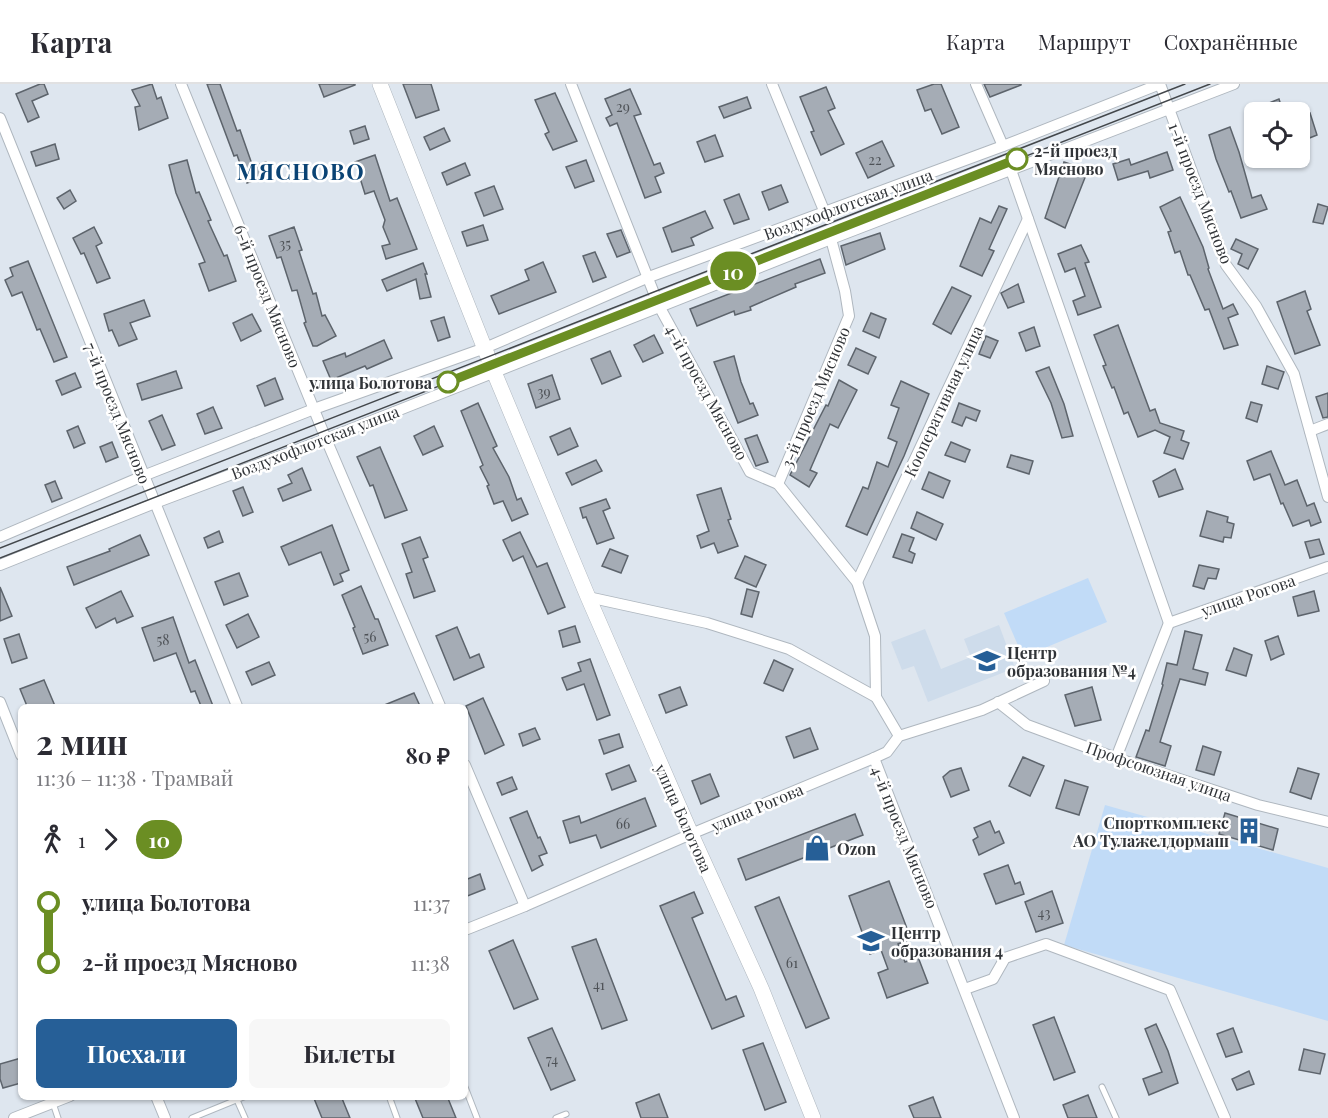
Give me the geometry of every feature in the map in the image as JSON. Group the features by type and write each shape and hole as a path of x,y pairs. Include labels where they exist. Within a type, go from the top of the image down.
{"street":[{"name":"6-й проезд Мясново","path":"181,84 326,439 439,704"},
{"name":"улица Болотова","path":"380,84 494,372 588,597 752,968 813,1118"},
{"name":"4-й проезд Мясново","path":"571,84 659,306 750,472 778,484 857,582 875,636 876,698"},
{"path":"772,84 825,213"},
{"path":"976,84 1003,146"},
{"name":"Воздухофлотская улица","path":"0,537 143,476 314,409 485,348 649,278 1003,146 1160,84"},
{"name":"1-й проезд Мясново","path":"1160,84 1226,265 1256,306 1294,374 1328,497"},
{"name":"Воздухофлотская улица","path":"0,566 659,306 1234,84"},
{"name":"7-й проезд Мясново","path":"0,118 236,704"},
{"path":"1011,170 1169,623 1116,758"},
{"name":"Кооперативная улица","path":"857,582 1028,219"},
{"name":"3-й проезд Мясново","path":"778,484 849,316 831,239"},
{"path":"1310,431 1328,424"},
{"name":"улица Рогова","path":"1169,623 1328,567"},
{"path":"588,597 707,623 789,649 876,698 899,736"},
{"name":"улица Рогова","path":"468,929 874,758 887,752 899,736 982,710 1044,681"},
{"path":"0,702 18,747"},
{"name":"Профсоюзная улица","path":"998,702 1027,724 1116,758 1258,805 1328,822"},
{"name":"4-й проезд Мясново","path":"874,758 1014,1118"},
{"path":"468,772 525,906"},
{"path":"965,989 993,979 1005,958 1046,944 1170,990 1225,1118"},
{"path":"14,1118 60,1100"},
{"path":"158,1100 165,1118"}],"lane":[{"path":"1102,1087 1116,1118"},
{"path":"468,1095 477,1118"},
{"path":"192,1118 237,1100 245,1118"},
{"path":"390,1100 397,1118"},
{"path":"53,1103 58,1118"},
{"path":"556,1118 566,1114"}],"shaded area":[{"path":"1088,578 1107,622 1023,657 1004,613"},
{"name":"Центр образования №4","path":"999,625 1015,668 928,702 914,666 902,670 891,642 925,629 941,669 971,657 964,639"},
{"path":"1105,805 1328,868 1328,1021 1064,945"}],"building":[{"path":"44,84 48,94 32,101 39,117 28,122 16,94"},
{"path":"152,84 157,99 161,97 168,118 139,130 135,107 140,106 132,90"},
{"path":"207,84 220,84 253,167 266,162 271,174 247,183 237,155 234,156"},
{"path":"319,84 355,84 355,85 324,97"},
{"path":"403,84 431,84 439,110 416,118"},
{"path":"941,84 959,127 942,134 931,109 925,111 917,90"},
{"path":"984,84 1021,84 1021,85 990,97"},
{"path":"826,87 835,108 828,111 844,144 821,155 800,97"},
{"path":"630,89 641,114 634,116 654,165 660,163 664,173 655,177 661,192 645,198 617,123 610,126 606,118 612,115 605,99"},
{"path":"555,93 577,141 553,150 545,134 549,132 535,100"},
{"path":"747,97 751,108 724,118 719,107"},
{"path":"1310,113 1317,135 1310,138"},
{"path":"365,126 369,139 354,144 350,131"},
{"path":"1230,127 1252,198 1261,195 1267,209 1241,218 1216,159 1209,135"},
{"path":"444,128 450,141 430,150 424,137"},
{"path":"715,135 723,156 705,162 697,142"},
{"path":"882,141 894,166 868,178 856,153"},
{"path":"55,144 59,159 36,166 31,152"},
{"path":"1167,152 1173,170 1150,178 1148,171 1118,180 1113,164 1129,159 1131,165"},
{"path":"375,155 390,201 397,198 417,249 386,259 382,246 390,244 383,227 385,220 374,191 365,194 355,162"},
{"path":"187,160 196,193 199,192 211,220 208,221 224,256 227,255 236,281 209,291 199,264 205,262 176,193 169,165"},
{"path":"586,160 594,181 575,188 566,167"},
{"path":"1064,162 1088,170 1065,228 1045,218"},
{"path":"465,163 470,175 447,185 442,173"},
{"path":"781,185 788,202 769,210 762,192"},
{"path":"494,186 503,209 484,216 475,193"},
{"path":"70,190 76,201 64,209 57,198"},
{"path":"739,194 749,219 734,224 724,200"},
{"path":"1180,197 1203,247 1208,269 1223,309 1233,304 1238,314 1228,318 1238,345 1224,349 1209,309 1205,310 1188,275 1180,251 1175,253 1168,232 1171,231 1160,207"},
{"path":"1318,204 1328,207 1323,224 1313,222"},
{"path":"999,206 1007,209 989,249 994,251 982,276 960,266 980,218 991,223"},
{"path":"705,211 713,228 691,238 694,245 672,252 663,228"},
{"path":"483,225 488,240 467,246 462,232"},
{"path":"94,227 102,243 96,246 110,278 97,283 84,253 81,254 73,238"},
{"path":"294,227 313,294 316,293 322,316 325,315 336,336 317,346 313,346 304,323 306,322 297,290 292,291 281,257 277,258 269,236"},
{"path":"621,230 630,252 617,257 607,234"},
{"path":"880,233 885,249 846,265 841,246"},
{"path":"1236,239 1258,249 1248,269 1238,264 1242,254 1231,249"},
{"path":"1081,245 1089,262 1085,263 1101,307 1078,315 1073,301 1085,296 1075,268 1065,272 1058,254"},
{"path":"595,252 606,277 593,282 583,256"},
{"path":"820,259 825,273 795,284 796,287 750,307 751,310 735,315 734,311 697,326 690,309"},
{"path":"28,261 67,357 54,362 40,329 37,330 22,292 12,296 5,280 13,276 10,268"},
{"path":"543,262 556,292 499,314 491,296 529,280 525,270"},
{"path":"423,263 431,297 420,299 416,279 387,291 382,280"},
{"path":"1018,284 1024,302 1008,308 1001,293"},
{"path":"952,287 971,296 951,334 933,324"},
{"path":"1305,291 1311,309 1307,311 1320,345 1295,354 1277,302"},
{"path":"144,300 150,316 130,323 137,339 119,346 112,330 109,331 104,314"},
{"path":"871,313 886,319 879,338 863,331"},
{"path":"252,314 261,331 241,341 233,323"},
{"path":"444,317 450,337 438,341 431,321"},
{"path":"1118,325 1150,411 1155,409 1160,423 1184,431 1181,440 1189,443 1183,459 1164,453 1170,437 1155,430 1138,437 1128,412 1124,414 1103,366 1106,365 1094,335"},
{"path":"1034,327 1040,346 1026,351 1019,333"},
{"path":"654,335 663,353 643,362 634,345"},
{"path":"986,336 998,341 990,358 979,354"},
{"path":"384,340 392,358 367,369 365,366 331,380 323,361 345,353 346,357"},
{"path":"856,348 876,357 868,374 848,365"},
{"path":"610,351 621,376 602,384 591,359"},
{"path":"734,356 741,382 750,404 753,403 758,415 738,423 714,362"},
{"path":"1267,366 1284,372 1278,389 1262,384"},
{"path":"1049,367 1064,404 1073,436 1062,438 1051,403 1036,372"},
{"path":"176,371 182,388 142,400 137,384"},
{"path":"75,373 81,387 62,395 56,381"},
{"path":"552,375 560,399 536,408 528,384"},
{"path":"275,378 283,399 265,406 257,386"},
{"path":"839,380 857,390 838,428 830,424 810,470 817,473 809,487 790,475 826,405 828,406"},
{"path":"901,381 929,394 904,456 867,535 846,526 863,487 868,489 877,462 888,467 897,442 888,438 899,408 891,405"},
{"path":"1328,393 1328,417 1323,418 1316,397"},
{"path":"1251,402 1262,405 1257,422 1246,418"},
{"path":"478,403 497,446 493,448 509,477 517,500 521,498 528,514 512,521 503,501 494,504 487,486 489,485 480,467 483,465 461,411"},
{"path":"959,403 980,411 976,421 966,417 962,426 952,422"},
{"path":"213,407 222,428 205,434 197,414"},
{"path":"162,415 175,445 162,450 149,421"},
{"path":"78,426 85,443 74,448 67,431"},
{"path":"434,426 443,446 423,455 414,436"},
{"path":"570,428 578,446 558,455 550,437"},
{"path":"757,435 768,462 756,466 745,439"},
{"path":"112,442 118,457 106,462 100,447"},
{"path":"951,442 970,450 965,462 945,455"},
{"path":"380,447 407,510 385,518 373,485 370,486 357,457"},
{"path":"1271,451 1285,485 1297,480 1307,506 1314,503 1321,522 1311,526 1309,520 1293,526 1283,503 1281,504 1270,474 1254,480 1247,461"},
{"path":"1011,455 1033,461 1029,474 1007,467"},
{"path":"596,460 602,471 572,485 566,473"},
{"path":"302,468 311,490 283,501 278,489 292,483 288,475"},
{"path":"1175,469 1183,489 1159,497 1153,481"},
{"path":"929,472 950,481 943,498 922,489"},
{"path":"55,481 62,498 52,502 45,485"},
{"path":"243,487 253,512 243,516 233,491"},
{"path":"721,488 731,519 728,520 738,546 718,553 714,543 701,548 697,536 709,531 697,495"},
{"path":"606,499 610,508 603,511 614,538 597,544 580,508"},
{"path":"1207,511 1228,517 1227,522 1234,524 1231,538 1224,537 1223,542 1200,536"},
{"path":"917,512 943,524 936,540 911,528"},
{"path":"332,525 349,570 340,574 343,581 334,585 321,552 289,565 281,547"},
{"path":"219,531 223,542 208,548 204,538"},
{"path":"520,532 537,567 547,563 565,607 548,614 523,556 513,561 503,540"},
{"path":"902,534 914,538 909,551 915,554 912,563 893,557"},
{"path":"140,535 149,555 74,585 67,567 110,551 109,549"},
{"path":"420,537 428,557 423,559 435,591 414,598 406,574 412,572 402,544"},
{"path":"1319,539 1324,554 1310,558 1305,542"},
{"path":"610,549 628,556 621,573 602,566"},
{"path":"745,556 766,565 756,587 735,578"},
{"path":"1199,565 1219,569 1216,579 1208,578 1204,589 1193,586"},
{"path":"239,573 248,596 224,605 215,582"},
{"path":"361,586 388,645 363,654 342,595"},
{"path":"0,587 12,616 0,621"},
{"path":"747,589 759,592 752,617 741,614"},
{"path":"121,591 133,616 117,623 115,618 96,628 86,608"},
{"path":"1314,591 1319,611 1298,616 1293,597"},
{"path":"248,614 259,637 237,648 226,625"},
{"path":"173,617 189,663 195,660 212,704 200,704 195,691 191,692 176,653 154,661 142,628"},
{"path":"575,626 580,642 563,647 559,631"},
{"path":"457,627 470,658 479,654 484,667 454,680 436,636"},
{"path":"1185,631 1202,635 1193,669 1208,673 1205,685 1180,679 1160,742 1171,746 1165,766 1136,757 1146,730 1149,731 1167,663 1177,665"},
{"path":"19,634 27,658 12,663 4,639"},
{"path":"1278,636 1284,654 1271,660 1265,641"},
{"path":"1234,648 1252,655 1246,676 1226,670"},
{"path":"590,659 610,715 597,720 584,684 567,690 562,678 581,671 578,663"},
{"path":"774,660 793,669 783,691 764,683"},
{"path":"269,662 275,675 252,685 246,672"},
{"path":"44,680 54,704 26,704 20,689"},
{"path":"680,687 687,705 666,713 659,695"},
{"path":"1092,687 1101,720 1075,726 1065,695"},
{"path":"414,693 419,704 387,704"},
{"path":"483,698 504,745 485,754 468,711 468,705"},
{"path":"535,728 540,739 523,746 519,734"},
{"path":"810,728 818,749 794,758 786,737"},
{"path":"619,734 623,747 604,754 599,740"},
{"path":"1203,746 1221,752 1214,775 1196,770"},
{"path":"1023,757 1044,766 1030,796 1009,786"},
{"path":"629,765 636,781 612,790 606,774"},
{"path":"961,768 969,790 951,797 943,777 950,771"},
{"path":"1298,768 1319,774 1311,799 1290,792"},
{"path":"710,774 719,796 701,804 692,781"},
{"path":"512,777 517,789 502,795 497,783"},
{"path":"1065,780 1088,787 1079,815 1056,808"},
{"path":"645,798 656,826 601,848 596,835 570,843 563,821 579,816 581,823"},
{"path":"527,811 547,853 539,856 543,865 532,871 510,818"},
{"name":"Спорткомплекс АО Тулажелдормаш","path":"1225,813 1278,829 1273,850 1219,834"},
{"path":"855,814 863,835 746,880 738,859"},
{"path":"990,821 995,833 999,831 1004,843 979,855 973,840 978,837 974,828"},
{"path":"1008,865 1015,884 1020,882 1024,894 996,904 984,874"},
{"path":"480,874 485,889 468,896 468,879"},
{"path":"889,881 911,939 898,944 905,962 918,957 928,983 887,998 878,973 888,969 881,950 870,954 849,896"},
{"path":"1052,891 1063,923 1036,932 1025,902"},
{"path":"694,892 703,913 692,918 726,1000 736,996 744,1016 712,1029 660,906"},
{"path":"779,897 829,1018 806,1028 755,907"},
{"path":"596,939 627,1020 602,1029 572,947"},
{"path":"513,940 538,999 514,1009 489,951"},
{"path":"1054,1017 1075,1072 1054,1080 1033,1025"},
{"path":"1156,1024 1168,1051 1178,1083 1149,1095 1143,1079 1162,1072 1145,1029"},
{"path":"552,1028 575,1080 551,1090 528,1038"},
{"path":"1233,1028 1242,1052 1226,1057 1217,1034"},
{"path":"763,1043 786,1102 765,1110 743,1050"},
{"path":"1304,1049 1325,1054 1320,1074 1299,1070"},
{"path":"18,1059 18,1084 3,1088 0,1079 0,1064"},
{"path":"1249,1071 1254,1084 1237,1090 1232,1079"},
{"path":"659,1094 668,1118 641,1118 636,1103"},
{"path":"1088,1095 1097,1118 1068,1118 1063,1105"},
{"path":"933,1097 941,1118 914,1118 909,1106"},
{"path":"315,1100 343,1100 350,1118 322,1118"},
{"path":"416,1100 449,1100 456,1118 423,1118"}],"tram line":[{"path":"0,548 1185,84"},
{"path":"0,558 1210,84"},
{"name":"10","path":"448,382 1017,159"}],"place":[{"name":"2-й проезд Мясново","path":"1017,159"},
{"name":"улица Болотова","path":"448,382"},
{"name":"Центр образования №4","path":"987,661"},
{"name":"Спорткомплекс АО Тулажелдормаш","path":"1249,831"},
{"name":"Ozon","path":"817,848"},
{"name":"Центр образования 4","path":"871,941"}],"district":[{"name":"МЯСНОВО","path":"301,171"}]}
